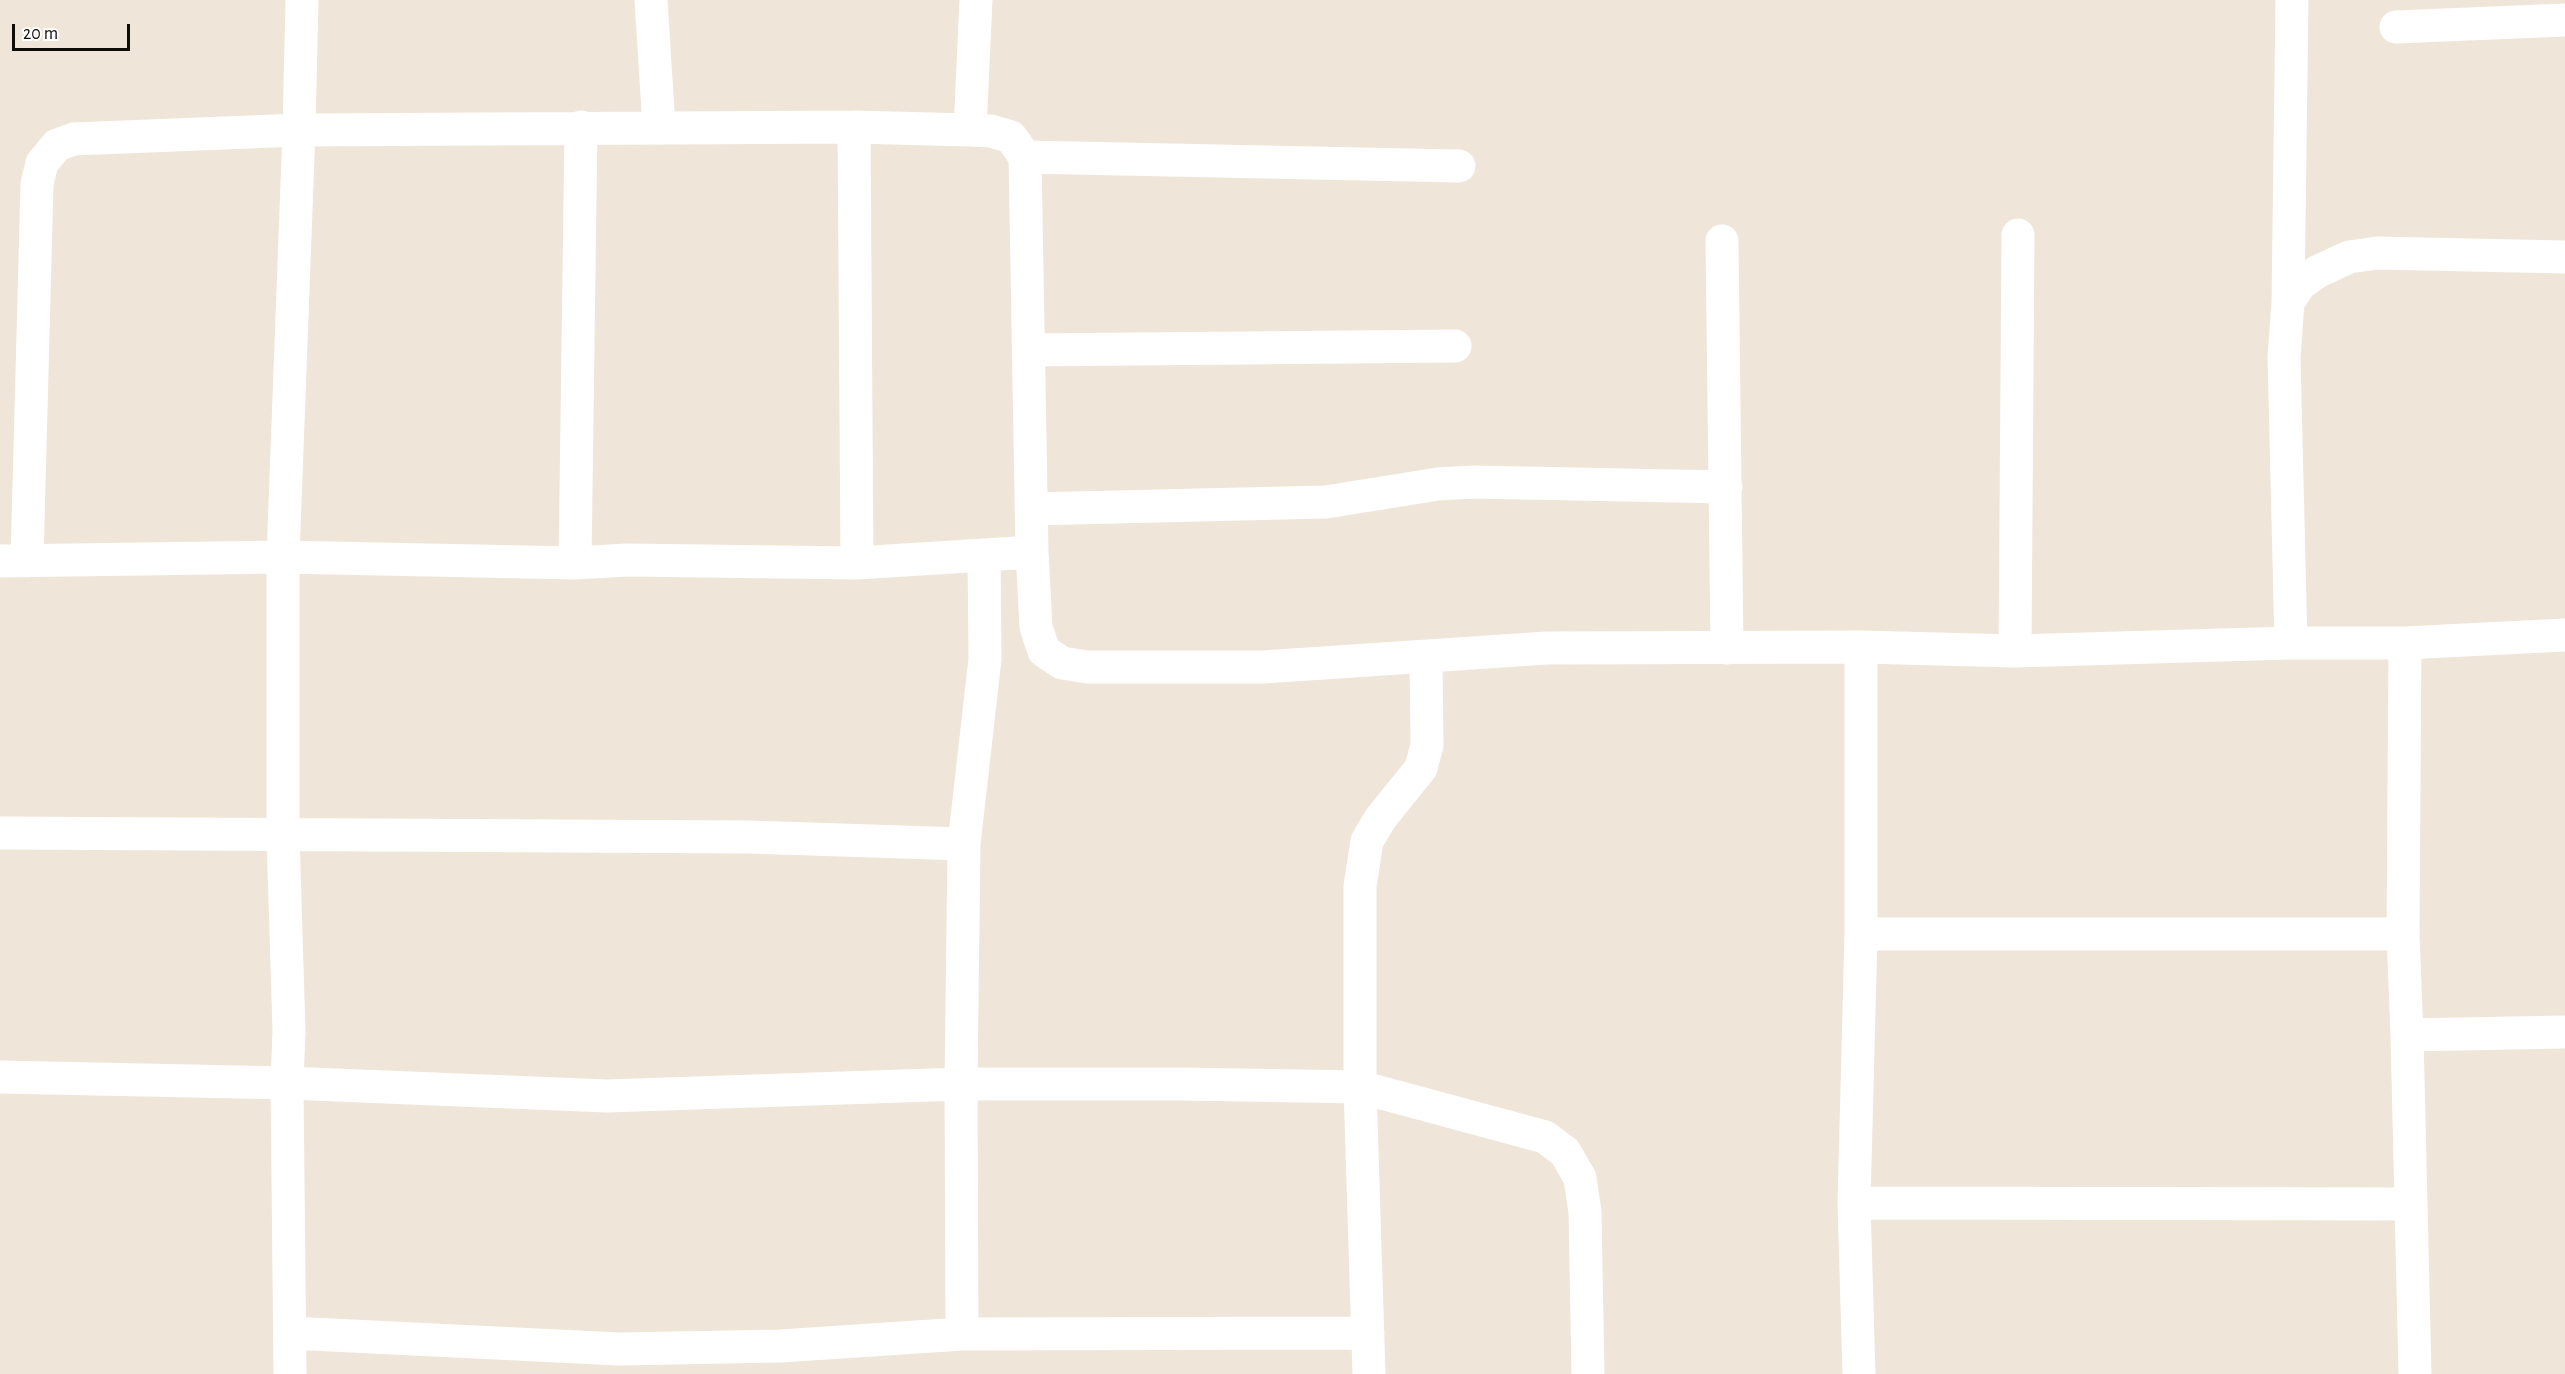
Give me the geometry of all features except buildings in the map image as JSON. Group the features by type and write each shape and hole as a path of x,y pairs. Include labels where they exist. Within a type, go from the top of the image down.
{"street":[{"path":"290,1374 287,1083 289,1031 283,836 283,557 302,0"},
{"path":"651,0 659,127"},
{"path":"970,130 976,0"},
{"path":"2291,644 2284,357 2288,302 2292,0"},
{"path":"2396,27 2551,14"},
{"path":"854,127 857,563"},
{"path":"1032,552 857,563 627,560 576,563 283,557 14,561 37,184 42,163 57,145 74,139 299,130 854,127 991,131 1011,136 1025,157 1032,552 1036,627 1044,651 1062,663 1087,667 1263,667 1547,648 1861,647 2015,651 2405,643 2565,635"},
{"path":"576,563 581,128"},
{"path":"1025,157 1459,166"},
{"path":"2015,651 2018,235"},
{"path":"1722,241 1727,648"},
{"path":"2288,302 2300,284 2317,272 2349,256 2378,253 2565,257"},
{"path":"1029,350 1455,346"},
{"path":"1031,509 1326,502 1430,485 1474,482 1726,487"},
{"path":"962,1334 961,1084 964,844 985,659 984,556"},
{"path":"2405,643 2403,934 2415,1374"},
{"path":"1858,1374 1854,1203 1861,934 1861,647"},
{"path":"1369,1374 1360,1087 1360,886 1366,841 1380,819 1420,768 1427,745 1426,657"},
{"path":"0,833 747,837 964,844"},
{"path":"1861,934 2403,934"},
{"path":"2407,1035 2565,1032"},
{"path":"0,1077 287,1083 607,1096 961,1084 1360,1087 1545,1137 1565,1152 1580,1178 1585,1212 1588,1374"},
{"path":"1854,1203 2410,1204"},
{"path":"290,1333 618,1362 781,1346 962,1334 1368,1333"}]}
